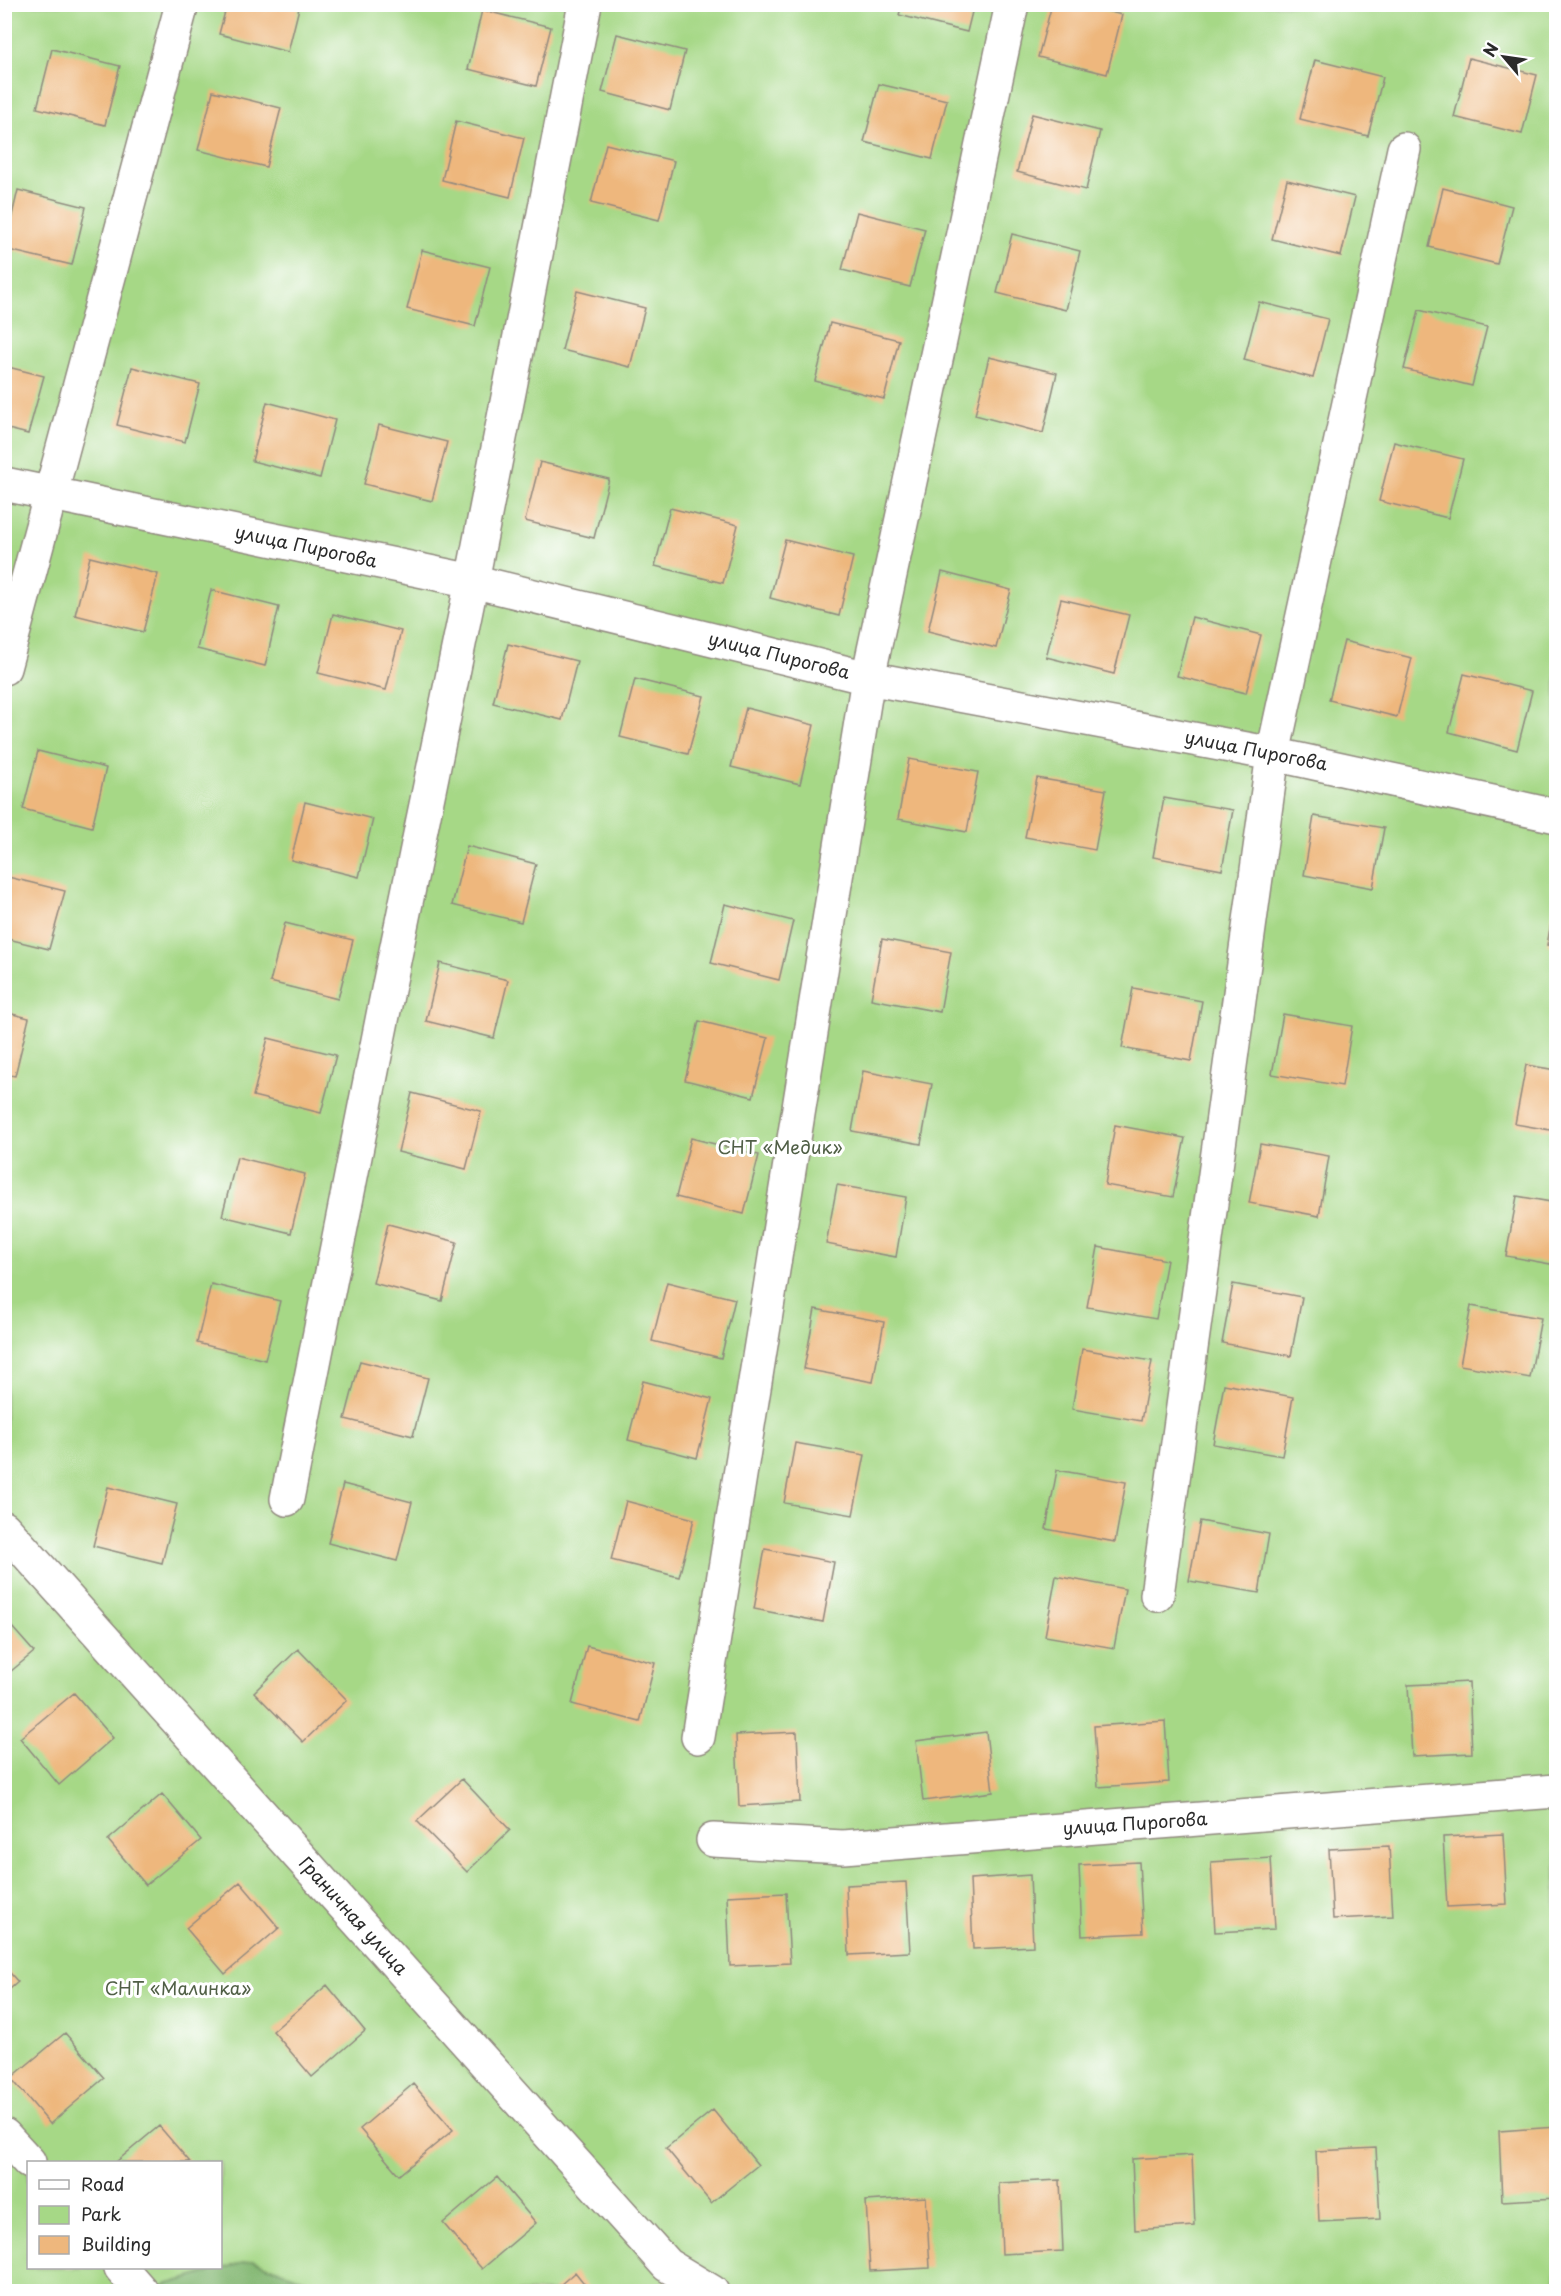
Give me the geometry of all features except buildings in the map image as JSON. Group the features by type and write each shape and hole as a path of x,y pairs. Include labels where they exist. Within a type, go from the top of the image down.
{"street":[{"path":"4,668 182,4"},
{"path":"287,1499 472,581 585,4"},
{"path":"698,1737 868,678 1012,4"},
{"path":"1156,1595 1273,754 1404,148"},
{"name":"улица Пирогова","path":"4,484 472,581 868,678 1273,754 1557,816"},
{"name":"Граничная улица","path":"4,1528 667,2265 712,2292"},
{"name":"улица Пирогова","path":"713,1840 843,1847 1557,1791"},
{"path":"4,2135 27,2161"},
{"path":"122,2269 142,2292"}],"green space":[{"name":"СНТ «Медик»","path":"5,5 1556,5 1556,2291 5,2292"},
{"path":"253,2260 314,2283 322,2291 159,2291 165,2285"}],"park label":[{"name":"СНТ «Малинка»","path":"178,1989"}]}
